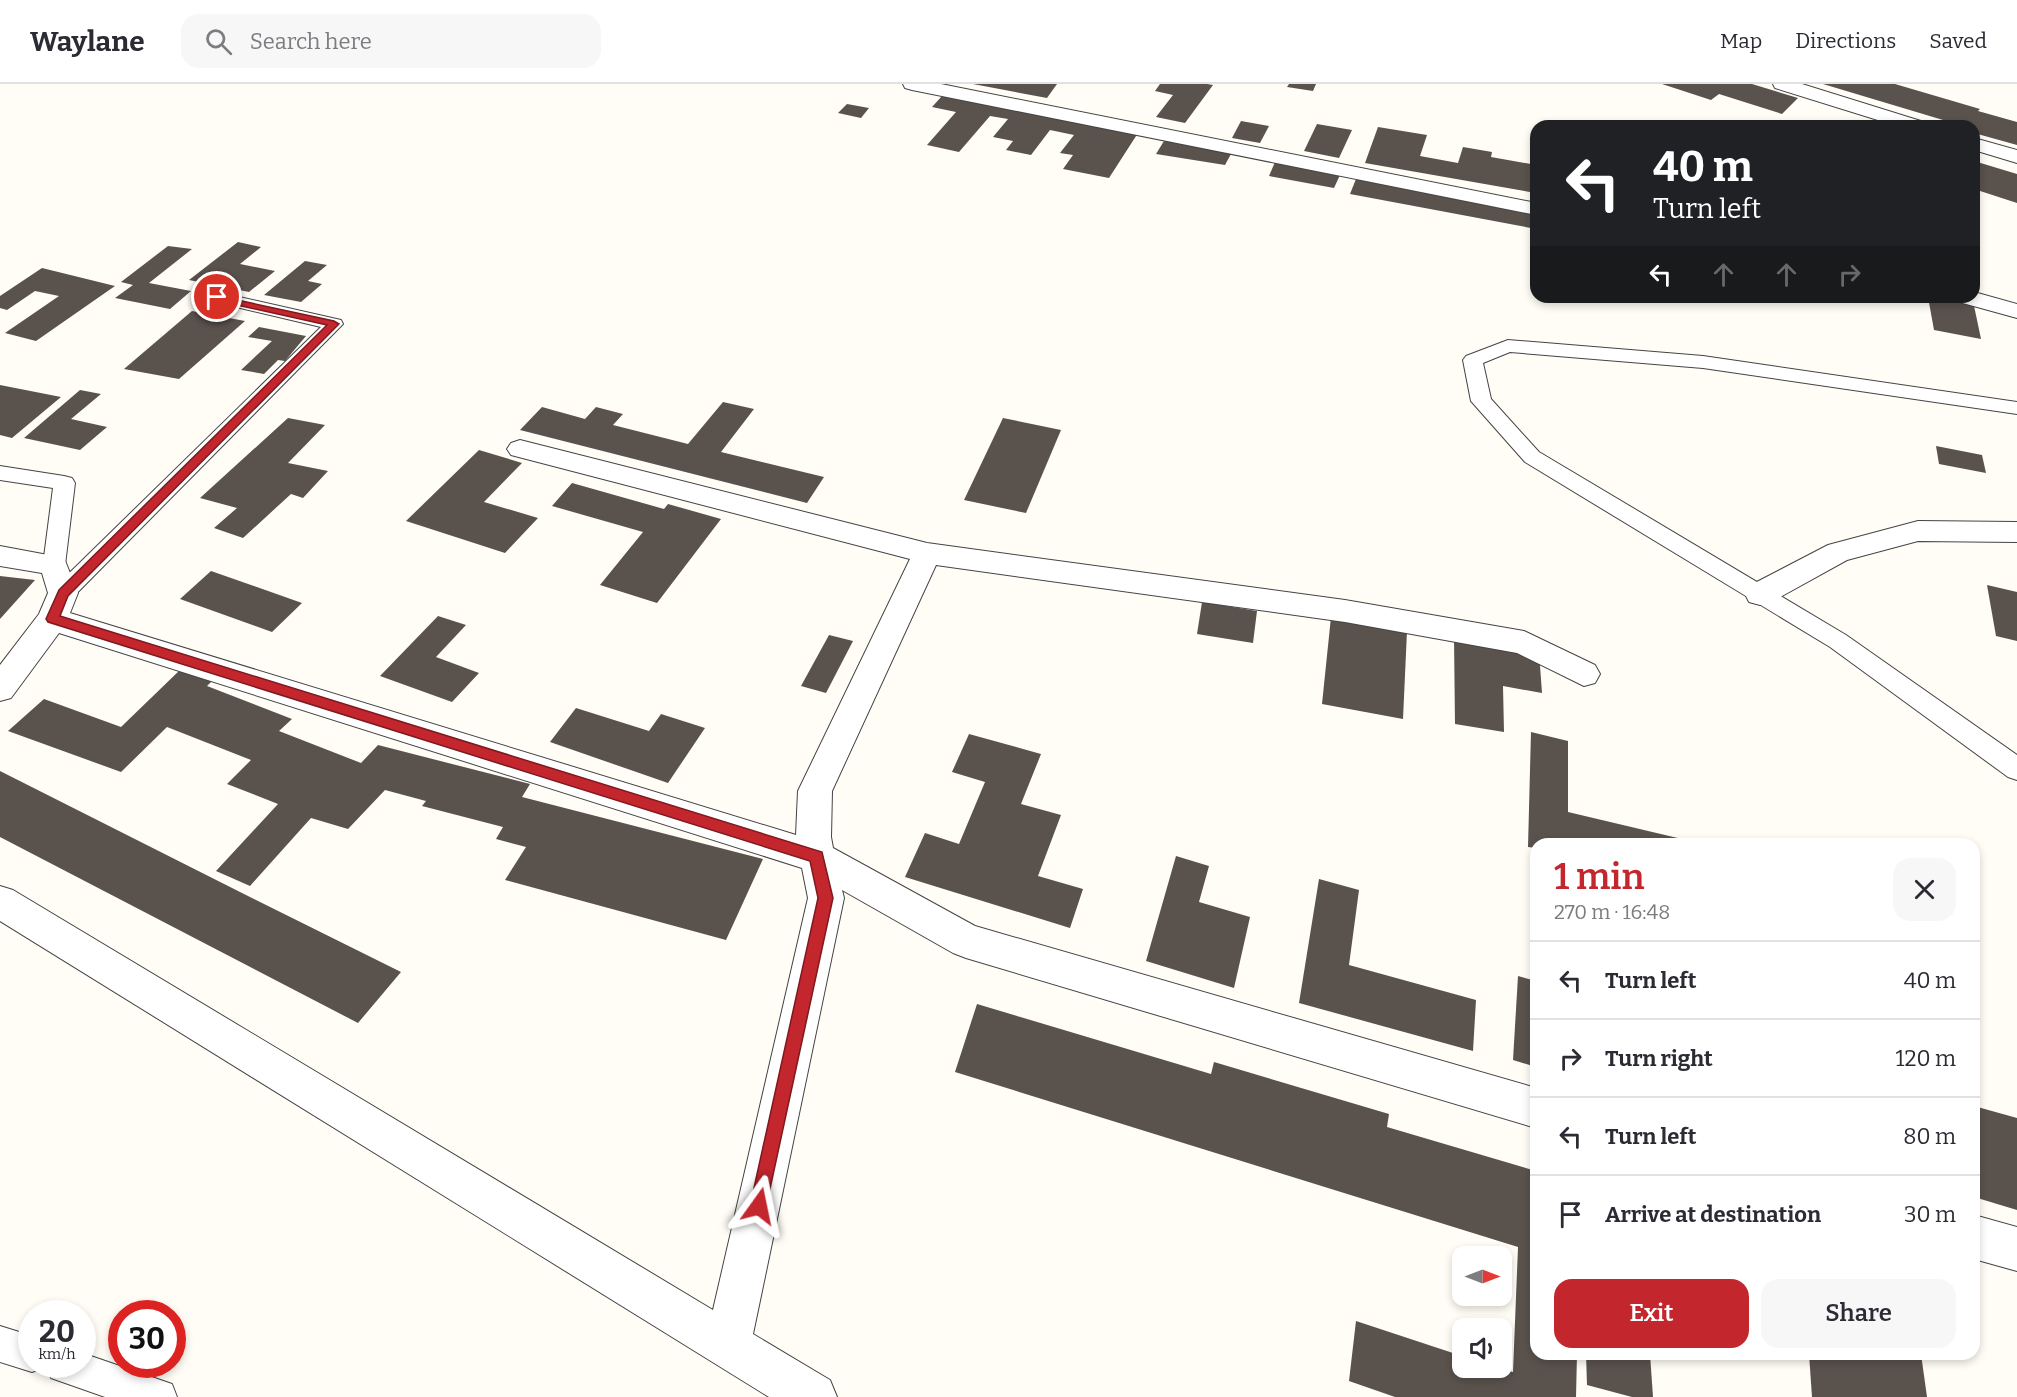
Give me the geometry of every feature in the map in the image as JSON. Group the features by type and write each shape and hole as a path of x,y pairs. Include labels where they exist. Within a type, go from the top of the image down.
{"street":[{"path":"912,84 1530,208"},
{"path":"1782,84 1898,120"},
{"path":"1980,146 2017,157"},
{"path":"1980,301 2017,311"},
{"path":"519,449 927,553 1345,610 1524,643 1584,674"},
{"path":"1760,594 1838,552 1918,531 2017,532"},
{"path":"728,1345 826,898 813,837 815,791 927,553"},
{"path":"0,556 54,565 58,606 0,689"},
{"path":"58,606 817,857 966,941 1530,1106"},
{"path":"0,902 813,1397"},
{"path":"1980,1238 2017,1249"}],"lane":[{"path":"58,606 334,324 217,297"},
{"path":"2017,408 1704,362 1508,346 1473,360 1481,401 1532,457 1838,641 2017,769"},
{"path":"0,473 64,483 54,565"},
{"path":"0,1344 18,1350"},
{"path":"96,1376 159,1397"}],"building":[{"path":"973,84 1057,84 1047,98"},
{"path":"1160,84 1213,85 1185,123 1156,117 1173,95 1155,91"},
{"path":"1289,84 1316,84 1313,91 1287,87"},
{"path":"1662,84 1752,84 1798,98 1782,114 1719,94 1711,100"},
{"path":"1823,84 1895,84 1980,109 1978,111 2017,122 2017,145 1980,135 1980,120 1943,120"},
{"path":"942,96 1138,133 1109,178 1063,169 1073,155 1060,153 1074,135 1050,130 1031,155 1006,150 1013,141 993,137 1008,119 990,116 959,152 927,145 956,112 932,107"},
{"path":"847,104 869,108 861,118 838,113"},
{"path":"1241,121 1269,126 1260,143 1232,138"},
{"path":"1317,124 1352,130 1339,158 1304,151"},
{"path":"1378,127 1427,135 1420,156 1458,163 1463,147 1492,152 1491,157 1530,164 1530,192 1365,163"},
{"path":"1164,141 1231,154 1225,165 1156,154"},
{"path":"1275,162 1340,175 1334,188 1269,176"},
{"path":"1980,163 2017,174 2017,203 1980,191"},
{"path":"1356,179 1530,212 1530,228 1350,194"},
{"path":"238,242 261,247 240,264 275,271 249,292 189,280"},
{"path":"168,246 192,249 149,283 191,291 170,309 115,298 133,285 121,282"},
{"path":"305,261 327,265 308,281 322,284 301,302 264,295"},
{"path":"42,268 115,286 36,341 5,333 59,296 35,291 7,310 0,308 0,296"},
{"path":"1929,303 1973,303 1981,339 1934,330"},
{"path":"192,311 245,321 179,379 124,369"},
{"path":"259,327 306,336 285,361 278,360 264,374 241,370 272,341 248,337"},
{"path":"0,385 61,397 12,438 0,435"},
{"path":"80,390 101,394 71,419 107,427 80,450 24,438"},
{"path":"723,402 754,409 721,452 824,477 807,503 520,430 542,407 585,419 596,407 623,414 613,425 688,444"},
{"path":"288,418 325,425 288,463 328,471 303,498 291,494 243,538 214,528 237,508 200,498"},
{"path":"1003,418 1061,430 1026,513 964,500"},
{"path":"1936,446 1982,455 1986,473 1939,464"},
{"path":"479,450 522,463 484,502 538,518 505,553 406,521"},
{"path":"572,483 664,509 668,504 721,519 657,603 600,585 643,532 552,506"},
{"path":"211,571 302,603 272,632 180,599"},
{"path":"0,576 35,580 0,619"},
{"path":"1987,585 2017,592 2017,641 1996,636"},
{"path":"1202,602 1257,611 1253,643 1197,634"},
{"path":"438,616 466,625 436,657 479,673 452,702 380,676"},
{"path":"1331,617 1407,631 1403,719 1322,704"},
{"path":"829,635 853,641 826,693 801,686"},
{"path":"1454,638 1539,652 1542,693 1503,686 1504,732 1455,724"},
{"path":"181,669 213,680 207,686 292,719 279,731 361,763 378,745 530,784 522,797 763,859 726,940 505,880 526,847 496,839 503,827 422,806 426,801 385,790 348,829 311,818 250,886 216,871 278,804 227,784 251,760 167,727 121,772 8,731 44,699 121,727"},
{"path":"576,708 649,731 661,714 705,728 668,783 550,742"},
{"path":"1531,732 1568,741 1568,812 1678,838 1530,838 1530,847 1528,847"},
{"path":"969,734 1041,754 1021,804 1061,815 1038,876 1083,889 1070,928 905,877 925,833 959,844 985,782 952,772"},
{"path":"0,771 401,972 358,1023 0,837"},
{"path":"1176,856 1209,866 1199,902 1250,917 1234,988 1146,961"},
{"path":"1319,879 1359,890 1349,965 1476,1000 1473,1051 1299,1003"},
{"path":"1518,976 1530,979 1530,1065 1513,1060"},
{"path":"977,1004 1211,1074 1214,1062 1389,1114 1387,1127 1530,1169 1530,1360 1577,1360 1576,1397 1395,1397 1349,1381 1356,1321 1452,1353 1452,1378 1512,1378 1518,1247 955,1072"},
{"path":"1980,1108 2017,1118 2017,1210 1980,1199"},
{"path":"1586,1360 1650,1360 1653,1397 1632,1397 1587,1385"},
{"path":"1809,1360 1922,1360 1927,1397 1812,1397"}],"route":[{"path":"217,297 334,324 63,593 52,619 817,857 826,898 759,1206"}]}
